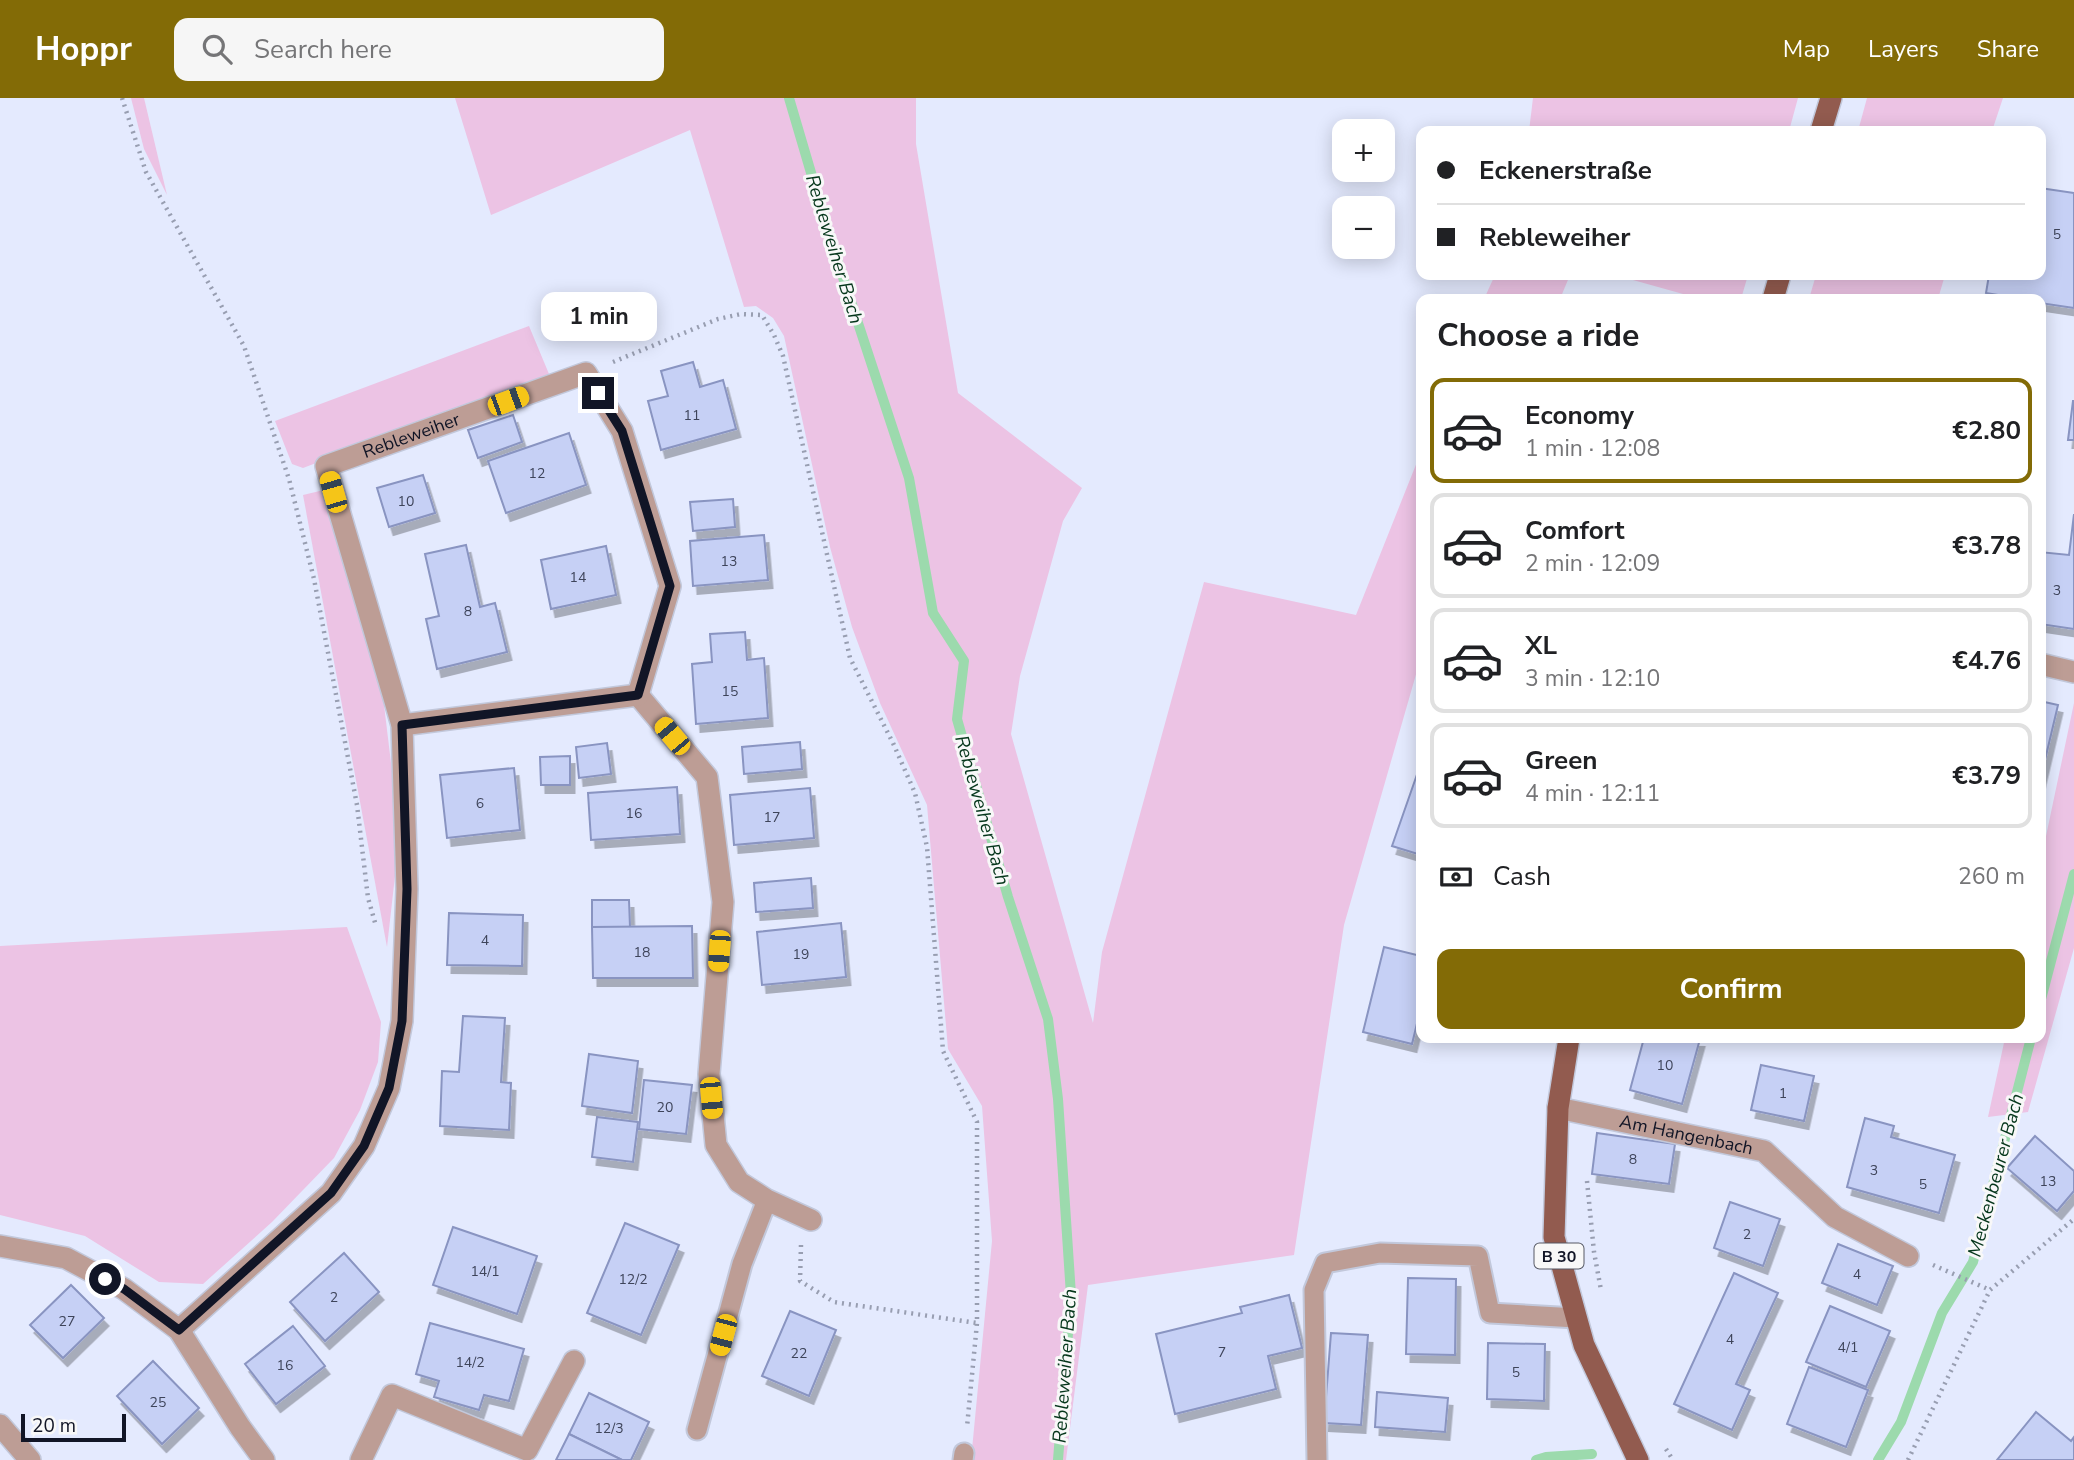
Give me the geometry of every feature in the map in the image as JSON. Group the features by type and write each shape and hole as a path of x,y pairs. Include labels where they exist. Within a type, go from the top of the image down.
{"main road":[{"path":"1822,126 1830,98"},
{"name":"B 30","path":"1568,1043 1558,1108 1554,1237 1584,1345 1638,1460"}],"street":[{"path":"586,373 622,431 670,586 638,695"},
{"name":"Rebleweiher","path":"179,1330 331,1193 364,1146 389,1088 402,1021 407,889 402,725 326,466 586,373"},
{"path":"2046,665 2074,671"},
{"path":"402,725 638,695"},
{"path":"638,695 707,777 723,902 709,1074 716,1145 739,1182 767,1200 806,1218"},
{"name":"Am Hangenbach","path":"1558,1108 1764,1151 1835,1217 1908,1256"},
{"path":"0,1246 66,1258 124,1289 179,1330 264,1460"},
{"path":"360,1460 392,1395 527,1450 574,1361"},
{"path":"0,1425 30,1460"}],"lane":[{"path":"697,1430 741,1264 767,1200"},
{"path":"1317,1460 1314,1290 1325,1263 1380,1253 1478,1256 1490,1313 1576,1318"}],"path":[{"path":"122,98 146,172 244,345 289,479 314,579 357,805 368,898 378,934"},
{"path":"586,373 718,319 741,314 762,315 783,356 850,658 894,743 915,793 927,847 943,1052 977,1122 977,1323 964,1456"},
{"path":"1586,1177 1601,1291"},
{"path":"806,1218 800,1281 834,1302 977,1323"},
{"path":"1908,1460 1990,1290 2074,1219"},
{"path":"1942,1269 1990,1290"},
{"path":"1660,1439 1674,1460"}],"shaded area":[{"path":"131,98 144,98 167,195 144,149"},
{"path":"455,98 916,98 916,144 958,393 1082,488 1063,521 1020,676 1011,734 1093,1023 1102,952 1204,582 1356,615 1416,465 1416,674 1344,925 1294,1255 1088,1285 1066,1460 971,1460 992,1241 982,1106 948,1049 927,805 880,703 852,627 830,547 784,336 773,318 756,306 744,307 690,130 491,215"},
{"path":"1533,98 1798,98 1790,126 1530,126"},
{"path":"1867,98 2003,98 1994,126 1859,126"},
{"path":"1493,280 1568,280 1562,294 1486,294"},
{"path":"1633,280 1747,280 1742,294 1683,294"},
{"path":"1815,280 1944,280 1939,294 1810,294"},
{"path":"529,326 549,374 303,468 292,464 275,421"},
{"path":"328,489 380,672 392,771 396,867 387,947 303,495"},
{"path":"2074,703 2074,948 2028,1112 1988,1117 2004,1043 2046,1043 2046,836"},
{"path":"347,927 381,1022 378,1062 360,1110 334,1158 272,1222 203,1284 159,1282 85,1236 0,1215 0,946"}],"building":[{"path":"2046,189 2074,193 2074,308 2046,304 2046,294 1986,293 1988,280 2046,280"},
{"path":"693,362 700,387 723,380 736,429 661,450 648,401 668,396 661,371"},
{"path":"2073,401 2074,440 2068,440"},
{"path":"513,415 522,442 478,458 468,430"},
{"path":"569,433 586,485 506,513 488,461"},
{"path":"423,475 435,513 389,527 377,488"},
{"path":"733,499 735,527 693,531 690,502"},
{"path":"2074,514 2074,629 2046,625 2046,553 2069,555"},
{"path":"764,535 768,580 693,586 690,541"},
{"path":"466,545 480,607 495,603 507,652 437,669 426,619 439,616 425,554"},
{"path":"606,546 616,595 551,609 541,560"},
{"path":"745,632 747,660 764,658 768,718 696,724 692,664 712,662 710,634"},
{"path":"2046,702 2058,705 2046,756"},
{"path":"800,742 802,769 744,774 742,747"},
{"path":"607,743 611,774 579,778 576,747"},
{"path":"570,756 570,785 541,785 540,757"},
{"path":"514,768 520,830 447,838 440,775"},
{"path":"1416,777 1416,853 1392,846"},
{"path":"677,787 680,834 591,840 588,793"},
{"path":"810,788 814,838 734,845 730,795"},
{"path":"811,878 813,908 756,912 754,883"},
{"path":"592,900 629,900 630,927 592,927"},
{"path":"449,913 523,915 522,966 447,965"},
{"path":"841,923 846,977 762,985 757,932"},
{"path":"692,926 693,978 593,978 592,927"},
{"path":"1384,947 1416,955 1416,1028 1412,1044 1363,1032"},
{"path":"463,1016 505,1018 501,1082 511,1083 509,1130 440,1126 442,1071 459,1072"},
{"path":"1643,1043 1699,1043 1682,1104 1630,1090"},
{"path":"589,1054 638,1061 632,1113 582,1106"},
{"path":"1761,1065 1814,1076 1804,1121 1751,1110"},
{"path":"644,1080 692,1085 686,1134 639,1129"},
{"path":"597,1117 638,1122 633,1162 592,1157"},
{"path":"1865,1118 1894,1126 1891,1137 1955,1155 1939,1213 1847,1187"},
{"path":"1597,1133 1675,1144 1669,1184 1592,1174"},
{"path":"2035,1136 2074,1171 2074,1191 2057,1211 2007,1168"},
{"path":"1730,1202 1780,1219 1763,1266 1714,1248"},
{"path":"625,1223 679,1245 641,1335 587,1313"},
{"path":"453,1227 537,1256 517,1314 433,1285"},
{"path":"1838,1244 1893,1266 1877,1305 1822,1283"},
{"path":"344,1253 379,1292 325,1341 290,1302"},
{"path":"1734,1273 1778,1293 1736,1384 1750,1390 1732,1430 1674,1404"},
{"path":"1408,1278 1456,1279 1455,1355 1406,1354"},
{"path":"71,1285 104,1318 63,1358 30,1325"},
{"path":"1289,1295 1302,1348 1268,1356 1276,1389 1175,1414 1156,1334 1242,1313 1240,1307"},
{"path":"1830,1306 1890,1331 1866,1387 1806,1362"},
{"path":"790,1311 836,1330 809,1396 762,1376"},
{"path":"430,1323 524,1349 509,1401 484,1395 479,1410 434,1397 439,1381 416,1374"},
{"path":"293,1326 325,1366 276,1404 245,1364"},
{"path":"1331,1333 1368,1335 1361,1425 1324,1423"},
{"path":"1488,1343 1545,1344 1544,1401 1487,1399"},
{"path":"153,1361 199,1408 162,1444 117,1396"},
{"path":"1809,1367 1868,1390 1846,1447 1787,1424"},
{"path":"1377,1392 1448,1398 1445,1432 1375,1427"},
{"path":"589,1393 649,1422 631,1460 622,1460 569,1434"},
{"path":"2036,1412 2071,1441 2074,1437 2074,1460 1997,1460"},
{"path":"569,1434 622,1460 556,1460"}],"waterway":[{"name":"Rebleweiher Bach","path":"789,98 832,244 909,478 933,613 964,661 957,719 1008,897 1048,1019 1058,1099 1071,1295 1058,1460"},
{"name":"Meckenbeurer Bach","path":"2046,980 2074,874"},
{"name":"Meckenbeurer Bach","path":"1878,1460 1901,1422 1942,1313 1973,1262 2030,1043"},
{"name":"Meckenbeurer Bach","path":"1536,1460 1592,1454"}],"route":[{"path":"105,1279 124,1289 179,1330 331,1193 364,1146 389,1088 402,1021 407,889 402,725 638,695 670,586 622,431 598,393"}]}
